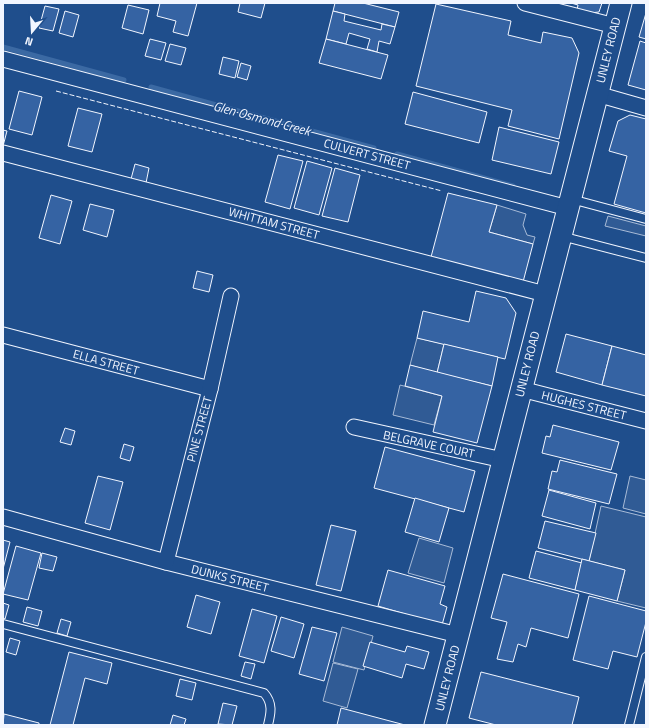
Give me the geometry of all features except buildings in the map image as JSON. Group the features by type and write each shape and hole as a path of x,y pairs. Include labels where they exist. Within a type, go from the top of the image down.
{"main road":[{"name":"UNLEY ROAD","path":"435,725 620,3"}],"street":[{"path":"525,3 614,26"},
{"name":"CULVERT STREET","path":"3,59 569,203"},
{"path":"597,94 646,108"},
{"name":"WHITTAM STREET","path":"3,153 546,294"},
{"name":"PINE STREET","path":"166,562 210,389 231,296"},
{"name":"ELLA STREET","path":"3,335 210,389"},
{"name":"HUGHES STREET","path":"521,389 646,421"},
{"name":"BELGRAVE COURT","path":"354,427 503,460"},
{"name":"DUNKS STREET","path":"3,517 166,562 458,635"}],"lane":[{"path":"569,203 646,219"},
{"path":"560,236 646,258"},
{"path":"3,624 264,693 268,697 271,704 268,725"},
{"path":"628,725 646,657"}],"shaded area":[{"path":"497,205 526,214 523,225 527,235 535,237 533,244 489,232"},
{"path":"608,216 646,226 646,236 605,226"},
{"path":"417,338 444,344 437,373 410,365"},
{"path":"400,385 442,396 434,425 393,415"},
{"path":"630,476 646,480 646,514 623,508"},
{"path":"601,506 646,517 646,608 617,601 625,570 589,561"},
{"path":"419,538 453,548 444,583 408,573"},
{"path":"342,627 373,636 364,670 333,662"},
{"path":"333,663 358,669 347,708 323,701"}],"waterway":[{"name":"Glen Osmond Creek","path":"3,47 124,80"},
{"name":"Glen Osmond Creek","path":"151,87 374,148"},
{"name":"Glen Osmond Creek","path":"397,154 513,186"}],"fence":[{"path":"56,91 442,191"}]}
